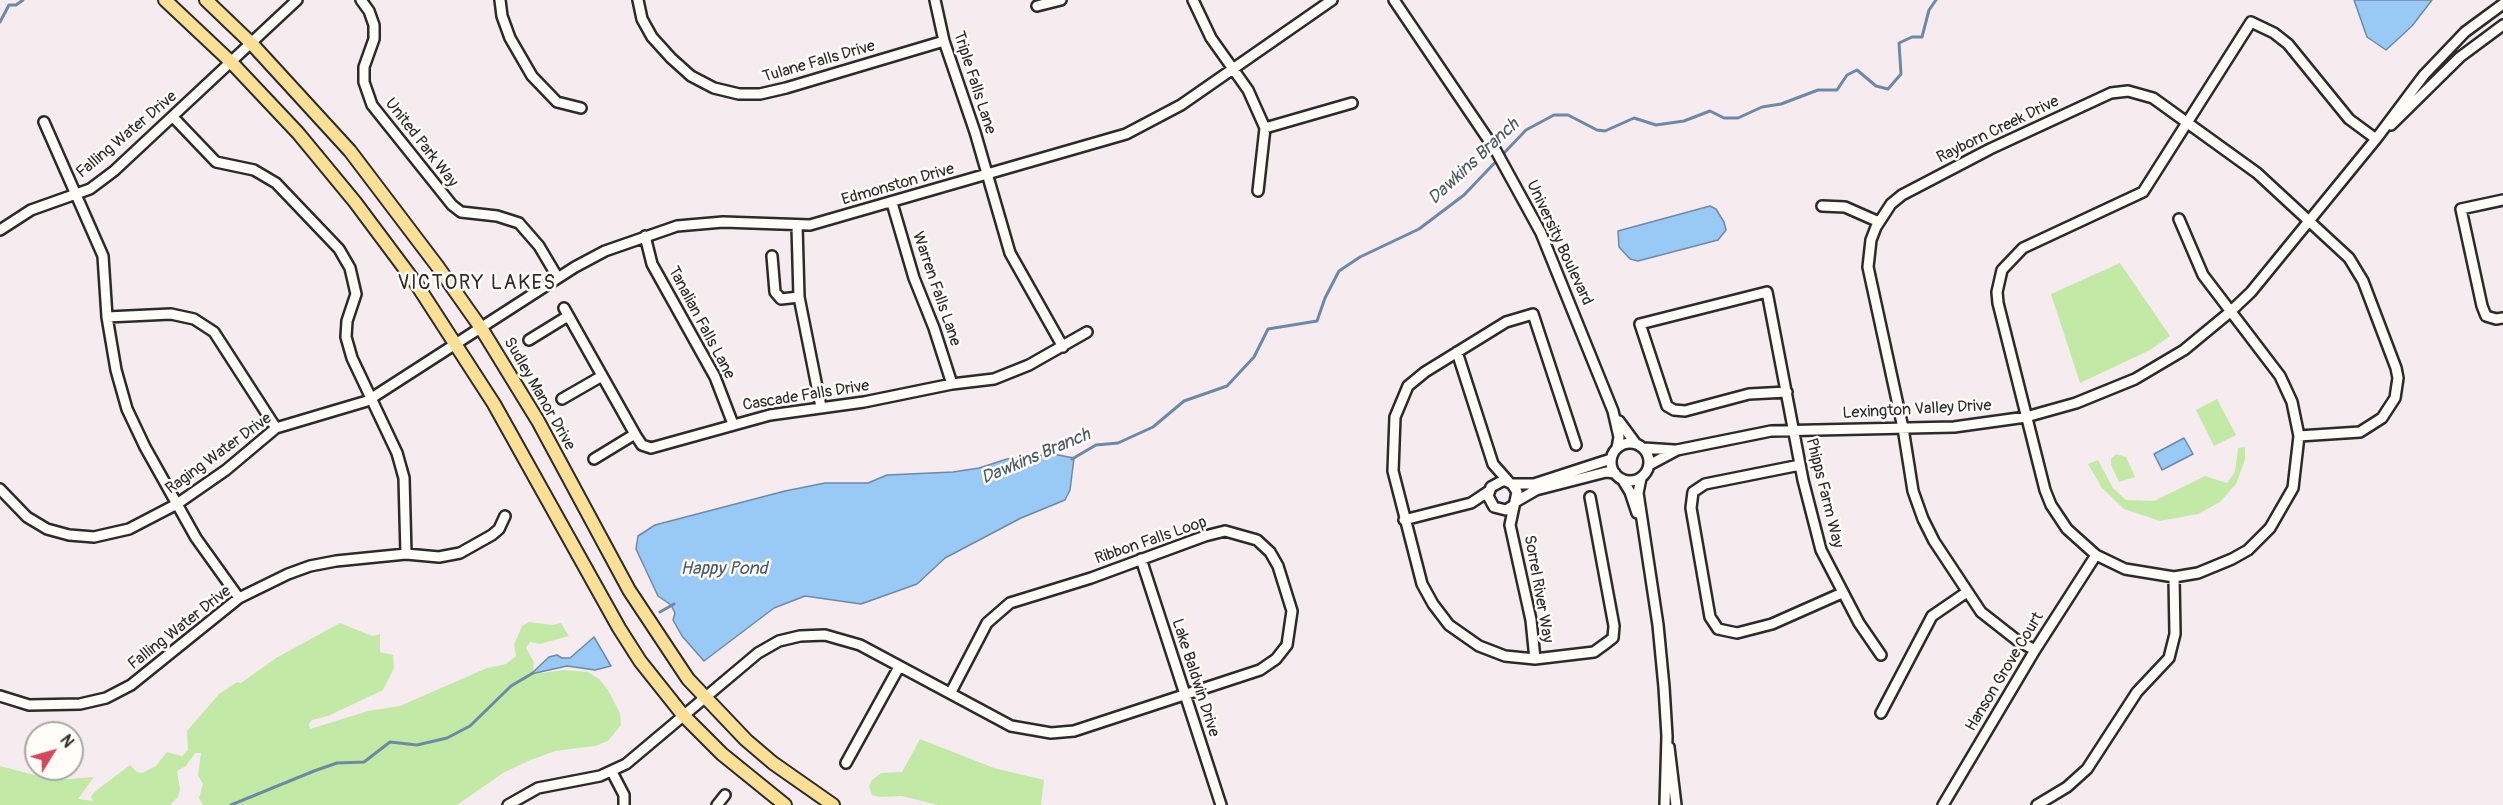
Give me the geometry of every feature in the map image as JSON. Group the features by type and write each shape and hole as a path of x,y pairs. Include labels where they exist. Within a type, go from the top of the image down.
{"main road":[{"path":"165,0 232,63 298,133 355,202 417,285 457,344 494,404 619,628 640,661 683,715 722,754 785,805"},
{"name":"Sudley Manor Drive","path":"206,0 252,44 350,152 481,328 538,421 629,590 653,629 704,697 773,763 833,805"}],"street":[{"name":"Falling Water Drive","path":"0,230 31,210 78,195 114,171 297,0"},
{"name":"United Park Way","path":"361,0 374,24 374,39 364,67 364,82 372,105 452,205 461,212 497,216 519,223 539,246 558,278"},
{"path":"500,0 502,16 510,39 532,76 556,102 581,108"},
{"name":"Tulane Falls Drive","path":"638,0 642,19 652,38 670,58 691,76 714,88 739,94 760,94 786,88 944,41"},
{"name":"Triple Falls Lane","path":"935,0 944,41 1010,253 1063,347"},
{"path":"1038,6 1061,0"},
{"path":"1193,0 1211,38 1234,67 1248,90 1265,128 1258,191"},
{"name":"Edmonston Drive","path":"457,344 558,278 605,251 645,236 677,226 723,222 810,225 1126,134 1180,105 1332,0"},
{"name":"University Boulevard","path":"1398,2 1480,126 1519,190 1563,281 1613,411 1619,437 1617,448"},
{"name":"Lexington Valley Drive","path":"1649,465 1677,450 1771,431 1954,427 2026,417 2076,403 2135,378 2184,350 2230,312 2311,221 2443,53 2503,4"},
{"path":"2179,219 2193,258 2230,312 2280,376 2292,402 2299,436 2293,488 2270,528 2248,550 2232,560 2198,573 2174,577 2133,571 2096,555 2067,529 2051,505 2026,417 1998,303 2002,270 2023,248 2143,192 2251,22 2274,33 2288,44 2349,119 2376,139"},
{"name":"Lexington Valley Drive","path":"2376,139 2453,64 2503,25"},
{"name":"Rayborn Creek Drive","path":"2035,650 2018,641 1981,612 1923,519 1913,490 1903,428 1868,267 1871,240 1879,222 1892,204 1913,187 2111,93 2128,91 2149,96 2257,173 2311,221 2357,269 2396,368 2398,388 2391,408 2372,426 2354,434 2299,436"},
{"path":"1265,128 1352,103"},
{"path":"173,117 216,162 254,170 276,183 339,249 355,280 356,294 347,321 346,337 352,358 373,398 397,453 404,478 406,554"},
{"path":"44,122 103,256 107,317 116,370 127,409 144,447 211,562 239,598"},
{"path":"2503,200 2461,209 2482,306 2486,315 2496,319 2503,318"},
{"name":"Warren Falls Lane","path":"892,203 914,278 934,328 952,384"},
{"path":"1822,206 1845,207 1879,222"},
{"path":"797,226 799,297 821,407"},
{"name":"Tanalian Falls Lane","path":"645,236 652,264 715,377 733,424"},
{"path":"772,256 775,292 781,299 799,297"},
{"name":"Phipps Farm Way","path":"1786,392 1749,394 1685,411 1674,410 1666,406 1640,324 1767,292 1800,465 1821,550 1842,593 1881,655"},
{"path":"529,339 566,312 635,434 594,459"},
{"path":"107,317 171,314 194,319 214,332 276,428"},
{"path":"1576,445 1533,314 1506,322 1425,372 1408,386 1395,417 1393,471 1422,584 1433,604 1449,625 1479,646 1505,656 1535,659 1594,651 1613,638 1614,626 1590,498"},
{"name":"Cascade Falls Drive","path":"635,434 642,446 651,448 733,424 821,407 901,396 952,384 994,379 1063,347 1087,332"},
{"name":"Raging Water Drive","path":"0,489 27,517 47,529 69,535 94,537 114,534 177,504 226,470 276,428 373,398 457,344"},
{"path":"1456,352 1493,464 1517,492 1515,503"},
{"path":"562,399 602,376"},
{"name":"University Boulevard","path":"1613,411 1640,446"},
{"path":"1404,520 1471,503 1499,481 1534,484 1611,459 1617,448 1627,443 1640,446 1648,456 1649,465 1641,478 1638,490 1658,625 1667,736 1665,805"},
{"name":"Lexington Valley Drive","path":"1640,446 1677,450"},
{"path":"1611,459 1618,476 1632,496 1643,532"},
{"path":"1493,464 1489,501 1496,508"},
{"path":"1800,465 1705,484 1693,492 1690,508 1710,617 1718,629 1737,633 1772,624 1842,593"},
{"path":"1471,503 1506,510 1532,491 1606,472 1630,481 1641,478"},
{"name":"Sorrel River Way","path":"1515,503 1510,525 1531,620 1535,659"},
{"name":"Sorrel River Way","path":"1496,508 1510,525"},
{"name":"Falling Water Drive","path":"0,696 28,705 80,704 106,698 131,685 239,598 310,566 406,554 440,557 459,553 492,535 506,516"},
{"name":"Ribbon Falls Loop","path":"508,805 549,785 590,778 612,771 642,751 758,653 779,641 800,636 825,635 860,645 899,668 951,692 1011,726 1051,733 1074,731 1260,670 1276,659 1287,645 1292,611 1270,552 1257,540 1239,533 1225,531 1010,603 987,622 951,692"},
{"name":"Hanson Grove Court","path":"1945,802 2035,650 2096,555"},
{"name":"Lake Baldwin Drive","path":"1141,559 1221,805"},
{"path":"2037,805 2087,770 2137,692 2169,658 2175,634 2174,577"},
{"path":"1881,713 1932,616 1967,592"},
{"path":"846,763 899,668"},
{"path":"1667,736 1674,768 1676,805"},
{"path":"612,771 624,795 624,805"},
{"path":"717,805 726,795"},
{"path":"1945,802 1956,805"}],"green space":[{"path":"2120,263 2170,336 2150,350 2080,383 2051,294"},
{"path":"2217,399 2236,435 2214,446 2196,410"},
{"path":"2245,447 2245,460 2236,484 2220,502 2198,514 2160,521 2124,509 2102,488 2088,464 2098,460 2113,488 2126,500 2154,501 2205,476 2227,483 2235,472 2238,448"},
{"path":"2116,454 2126,457 2135,477 2119,482 2111,465 2111,459"},
{"path":"529,622 553,625 561,623 569,636 540,644 530,642 526,648 534,662 533,674 564,670 588,672 599,679 608,690 620,713 621,725 608,741 595,746 555,751 528,761 503,773 457,805 203,805 199,798 203,784 198,775 201,753 195,753 186,766 177,771 180,789 178,797 170,805 0,805 0,766 24,772 24,781 84,781 84,778 94,777 78,799 93,801 91,797 93,793 130,765 137,772 142,773 156,766 167,752 182,756 188,750 187,731 219,694 237,682 241,683 276,658 340,623 372,636 380,634 380,652 393,655 394,668 383,690 328,716 312,720 309,724 310,729 368,711 400,706 487,668 506,664 516,656 514,645 522,626"},
{"path":"920,739 994,768 1044,780 1041,805 938,805 902,796 872,795 869,786 872,780 881,773 902,772"}],"water":[{"path":"2354,0 2432,0 2412,26 2386,50 2367,37"},
{"path":"1710,206 1716,209 1726,230 1718,240 1638,261 1630,259 1619,247 1618,231"},
{"path":"2184,438 2193,454 2162,470 2154,454"},
{"name":"Happy Pond","path":"1053,454 1074,458 1070,490 1065,500 1021,518 945,558 917,584 861,604 805,596 774,608 704,661 682,636 673,620 675,613 671,605 658,596 636,549 638,536 655,525 785,491 825,483 868,483 887,475 953,472 979,468 1007,459"},
{"path":"594,637 611,666 595,670 567,666 531,674 549,657 557,655 570,658"}],"waterway":[{"path":"0,22 9,5 16,5 23,0"},
{"name":"Dawkins Branch","path":"1072,459 1096,445 1118,443 1153,427 1184,401 1227,386 1254,357 1268,329 1317,321 1325,298 1339,271 1360,257 1419,229 1464,195 1526,130 1554,115 1568,115 1597,130 1605,131 1634,118 1656,125 1684,121 1710,111 1724,118 1738,118 1762,107 1781,104 1818,90 1837,90 1847,75 1857,70 1876,86 1888,89 1901,74 1899,43 1912,37 1922,37 1929,10 1936,0"},
{"name":"Dawkins Branch","path":"660,612 674,604"},
{"name":"Dawkins Branch","path":"231,805 337,763 364,762 390,742 417,745 447,738 470,726 511,686 533,673"}],"district":[{"name":"VICTORY LAKES","path":"477,284"}]}
